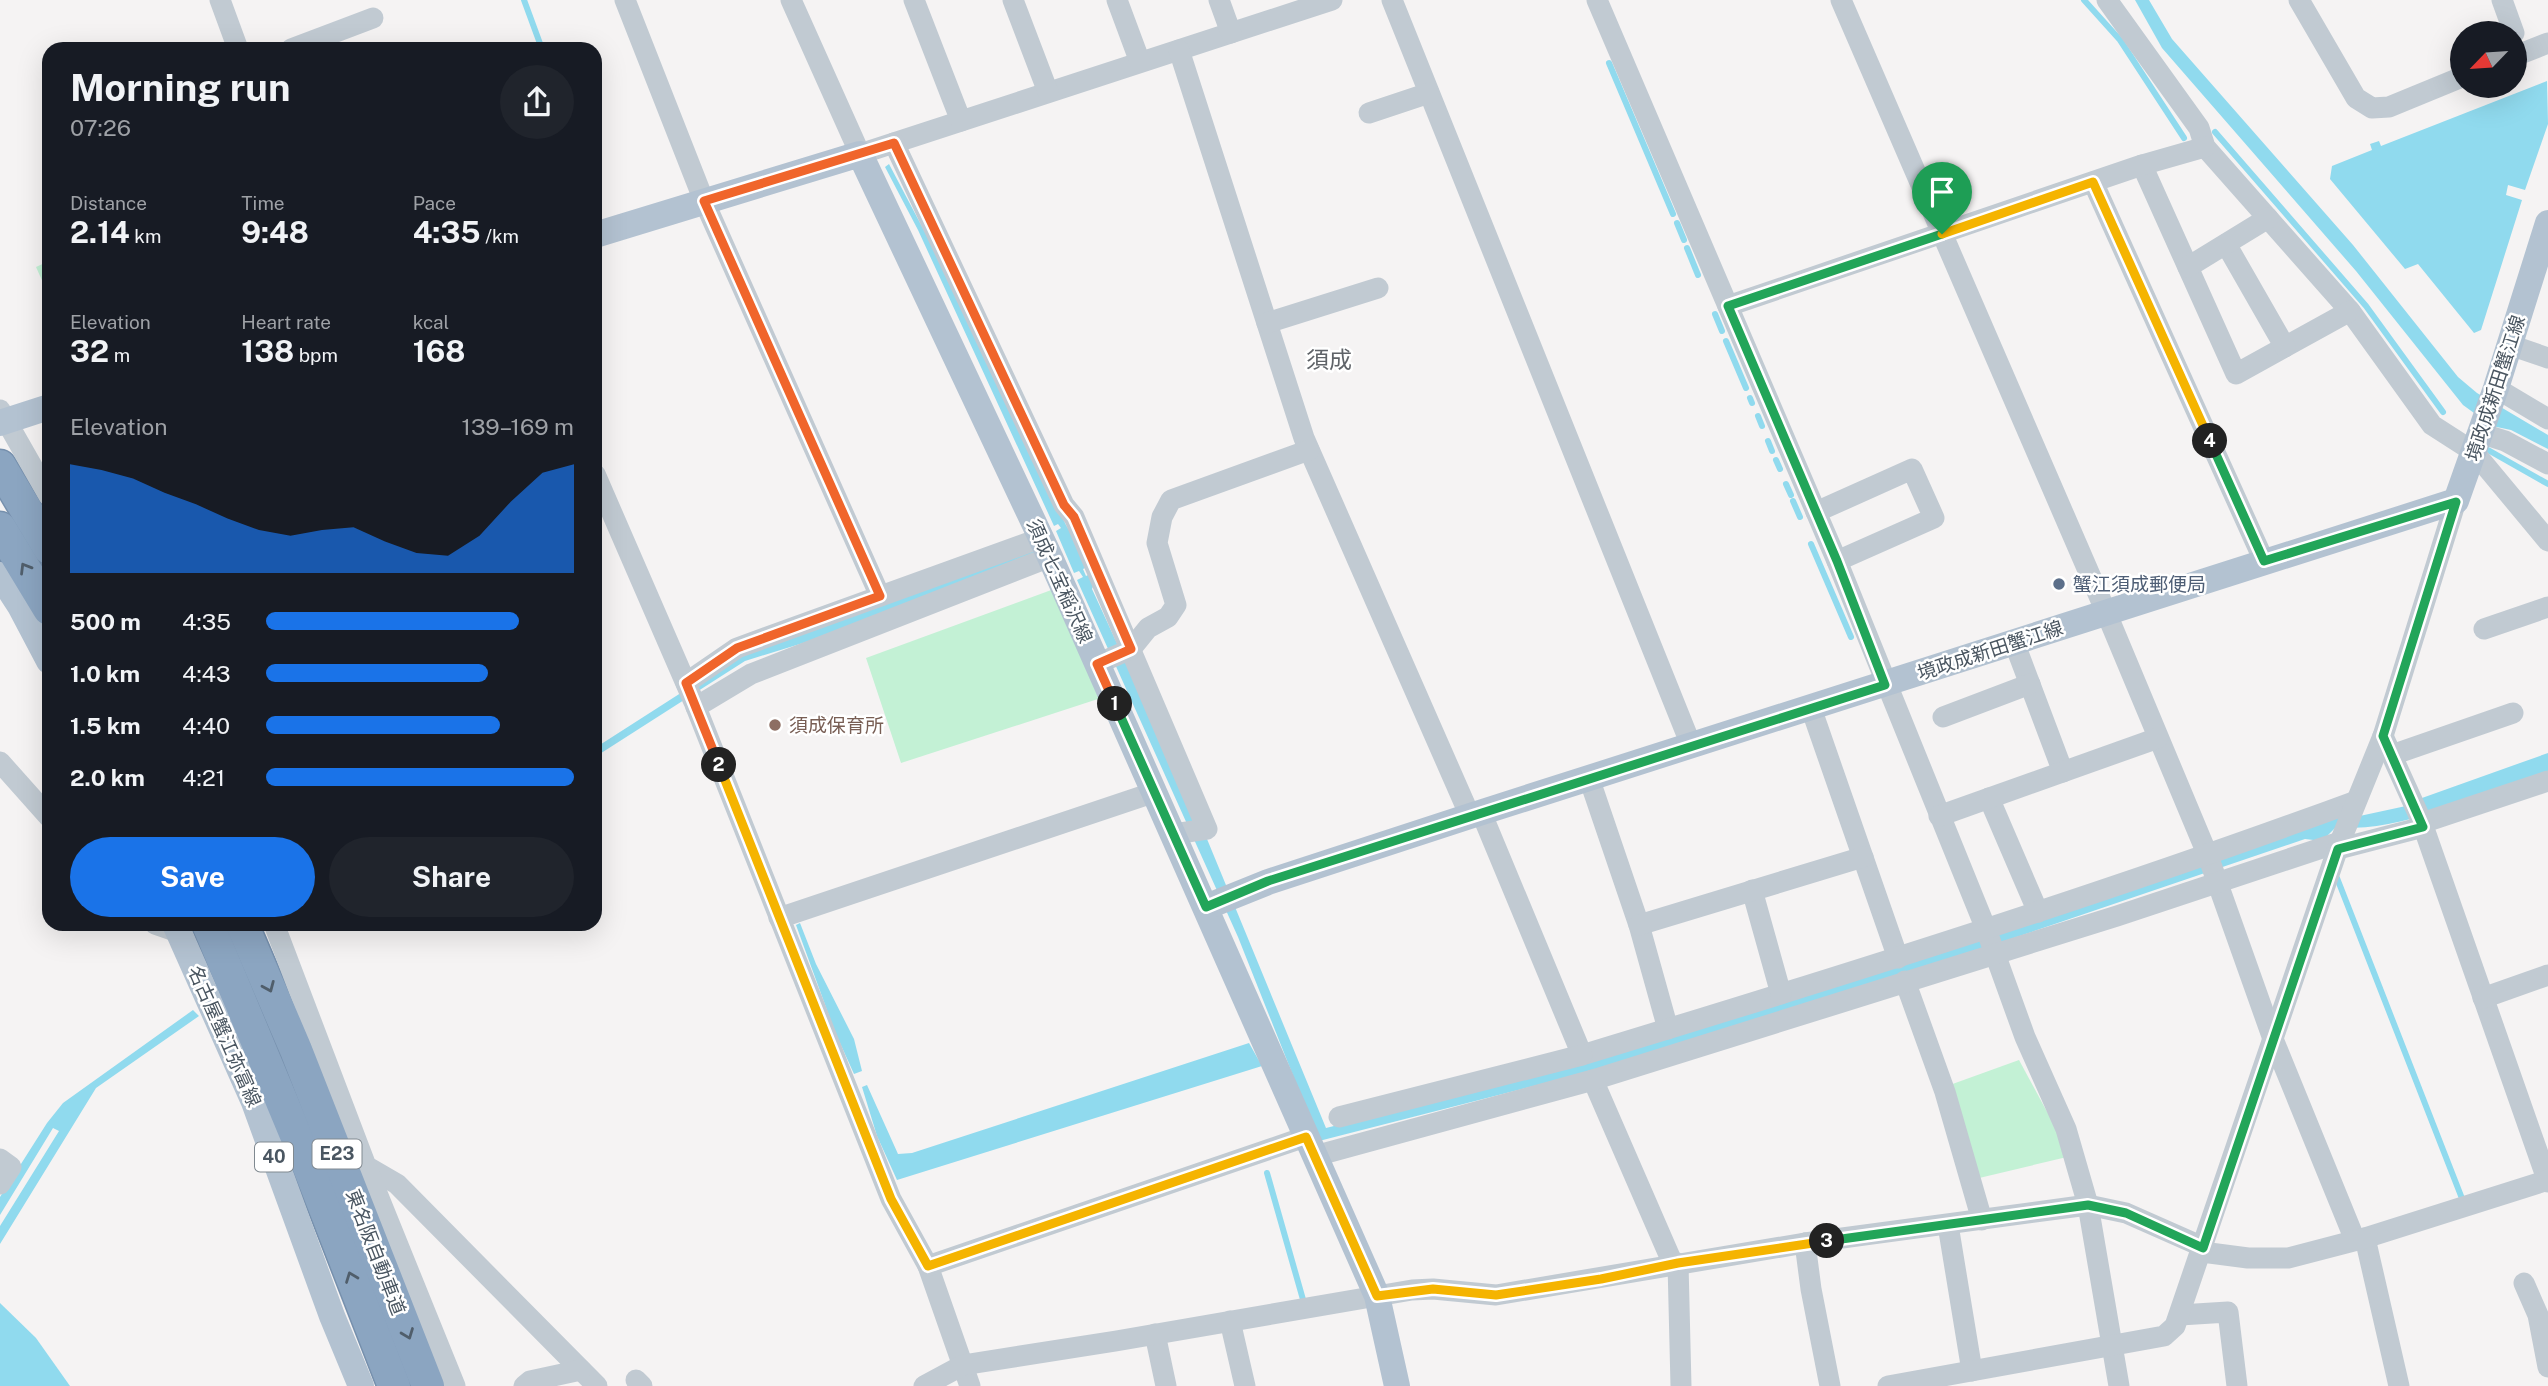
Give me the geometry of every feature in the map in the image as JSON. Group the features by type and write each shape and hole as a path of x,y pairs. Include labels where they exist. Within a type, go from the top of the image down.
{"highway":[{"path":"0,466 42,536"},
{"path":"0,527 42,597"},
{"name":"東名阪自動車道","path":"182,931 303,1152 394,1386"},
{"name":"東名阪自動車道","path":"245,931 306,1076 428,1386"}],"main road":[{"path":"602,233 860,154"},
{"name":"須成七宝稲沢線","path":"860,154 1045,547 1117,655 1155,792 1189,832 1221,901 1310,1147 1377,1296 1397,1386"},
{"name":"境政成新田蟹江線","path":"1221,901 1268,881 1885,685 2264,561 2456,502 2496,388 2548,223"},
{"path":"2,418 42,409"},
{"path":"0,575 42,648"},
{"name":"名古屋蟹江弥富線","path":"181,931 254,1102 332,1316 361,1386"}],"street":[{"path":"220,0 235,42"},
{"path":"625,0 704,201 880,596"},
{"path":"791,0 860,154 1325,1"},
{"path":"914,0 961,121"},
{"path":"1013,0 1048,92"},
{"path":"1117,0 1140,62"},
{"path":"1219,0 1231,33"},
{"path":"1392,0 1691,745"},
{"path":"1597,0 1837,561 1990,941 2025,1037 2066,1129 2088,1205 2119,1386"},
{"path":"1841,0 2106,612 2212,869 2273,1039 2360,1239 2399,1386"},
{"path":"2107,0 2199,128 2205,147 2350,311 2432,425 2505,440 2548,464"},
{"path":"2299,0 2356,98 2372,108 2389,107 2450,82"},
{"path":"2502,0 2509,21"},
{"path":"310,42 373,18"},
{"path":"2527,44 2548,43"},
{"path":"1179,50 1309,450 1476,814 1582,1055"},
{"path":"1369,113 1429,93"},
{"path":"894,143 1064,505 1074,517 1117,655 1207,829 1189,832"},
{"path":"1728,306 2142,165 2205,147"},
{"path":"2142,165 2236,374 2350,311"},
{"path":"2093,182 2264,561"},
{"path":"2188,267 2268,218"},
{"path":"2226,244 2285,347"},
{"path":"1267,323 1378,288"},
{"path":"2510,345 2548,358"},
{"path":"2496,388 2548,419"},
{"path":"2,418 42,484"},
{"path":"2480,435 2548,541"},
{"path":"1117,655 1148,628 1168,617 1175,605 1157,542 1162,517 1171,500 1309,450"},
{"path":"1816,512 1912,469 1934,518 1837,561"},
{"path":"602,490 691,695 891,1199 928,1266 970,1386"},
{"path":"1888,1386 2164,1336 2175,1326 2340,841 2387,746 2456,502"},
{"path":"691,695 737,648 880,596 1045,547"},
{"path":"691,695 751,674 1045,547"},
{"path":"2484,629 2548,607"},
{"path":"2014,642 2063,772"},
{"path":"1943,717 2030,684"},
{"path":"1811,708 1898,958"},
{"path":"2387,746 2513,713"},
{"path":"1939,816 2158,738"},
{"path":"924,1386 963,1365 1377,1296 1433,1289 1496,1295 1805,1243 2088,1205 2126,1213 2202,1250 2248,1258 2288,1258 2360,1239 2548,1181 2422,823 2387,746"},
{"path":"0,762 42,809"},
{"path":"1589,778 1642,924 1668,1029"},
{"path":"928,1266 1310,1147 1593,1080 1905,981 1990,941 2038,912 2212,869 2422,823 2548,781"},
{"path":"779,918 1155,792"},
{"path":"1989,798 2038,912"},
{"path":"1339,1117 1582,1055 1898,958 1990,941 2212,869 2355,806"},
{"path":"1642,924 1864,858"},
{"path":"1752,890 1781,995"},
{"path":"277,931 366,1167 455,1386"},
{"path":"2483,998 2548,975"},
{"path":"1905,981 1945,1092 1982,1220"},
{"path":"1593,1080 1675,1263 1681,1386"},
{"path":"0,1159 11,1167 0,1184"},
{"path":"366,1167 397,1184 588,1380"},
{"path":"1948,1225 1972,1371"},
{"path":"1805,1243 1830,1386"},
{"path":"2524,1283 2538,1315 2548,1367"},
{"path":"2180,1315 2228,1312 2237,1386"},
{"path":"1230,1321 1245,1386"},
{"path":"1155,1334 1166,1386"},
{"path":"524,1386 530,1381 588,1380"}],"green space":[{"path":"42,264 42,280 36,267"},
{"path":"1054,589 1101,698 901,763 866,658"},
{"path":"2019,1060 2058,1132 2067,1157 1975,1179 1947,1086"}],"water":[{"path":"2135,0 2149,0 2172,39 2353,245 2458,377 2477,393 2548,435 2548,449 2511,430 2492,426 2463,405 2356,271 2162,48"},
{"path":"2547,81 2548,124 2525,190 2508,185 2506,195 2522,200 2481,330 2474,333 2418,264 2405,269 2330,179 2332,166 2372,150 2370,144 2379,141 2381,146 2504,98 2527,98 2527,89"},
{"path":"889,164 928,238 1066,525 1090,566 1083,569 1086,576 1092,573 1096,580 1092,589 1207,839 1326,1128 1584,1063 2345,807 2355,817 2406,806 2548,753 2548,772 2414,818 2359,828 2337,826 2322,841 2305,839 2008,940 1589,1072 1319,1141 1238,937 1077,580 1083,577 1079,571 1074,573 1056,531 1061,528 1058,524 1054,526 918,230 885,167"},
{"path":"1032,545 1035,553 829,635 745,661 602,753 602,744 740,655"},
{"path":"800,923 816,964 854,1039 862,1071 854,1074 835,1032 796,925"},
{"path":"193,1010 199,1016 96,1088 0,1244 0,1226 59,1131 53,1128 0,1215 0,1197 47,1123 63,1103"},
{"path":"1249,1043 1262,1066 897,1180 877,1136 862,1087 867,1085 898,1154 912,1153"},
{"path":"0,1303 36,1338 70,1386 0,1386"}],"waterway":[{"path":"524,0 539,42"},
{"path":"2084,0 2120,40 2184,138"},
{"path":"1609,63 1673,214"},
{"path":"2215,132 2366,306 2443,412"},
{"path":"1677,223 1684,240"},
{"path":"1687,248 1698,275"},
{"path":"1715,314 1722,331"},
{"path":"1726,341 1746,388"},
{"path":"1750,398 1752,403"},
{"path":"1758,416 1762,426"},
{"path":"1768,441 1772,451"},
{"path":"2488,450 2548,484"},
{"path":"1776,460 1780,469"},
{"path":"1786,484 1791,495"},
{"path":"1793,501 1800,517"},
{"path":"1811,544 1851,637"},
{"path":"2337,878 2463,1201"},
{"path":"1267,1173 1304,1303"}],"place":[{"name":"蟹江須成郵便局","path":"2059,584"},
{"name":"須成保育所","path":"775,725"}],"district":[{"name":"須成","path":"1329,360"}],"route":[{"path":"894,143 1064,505 1074,517 1131,649 1097,664 1206,907 1268,881 1885,685 1837,561 1728,306 1942,234 2093,182 2264,561 2456,502 2383,736 2423,827 2338,849 2203,1248 2126,1213 2088,1205 1805,1243 1496,1295 1433,1289 1377,1296 1306,1137 928,1266 891,1199 686,683 737,648 880,596 704,201 894,143"}]}
